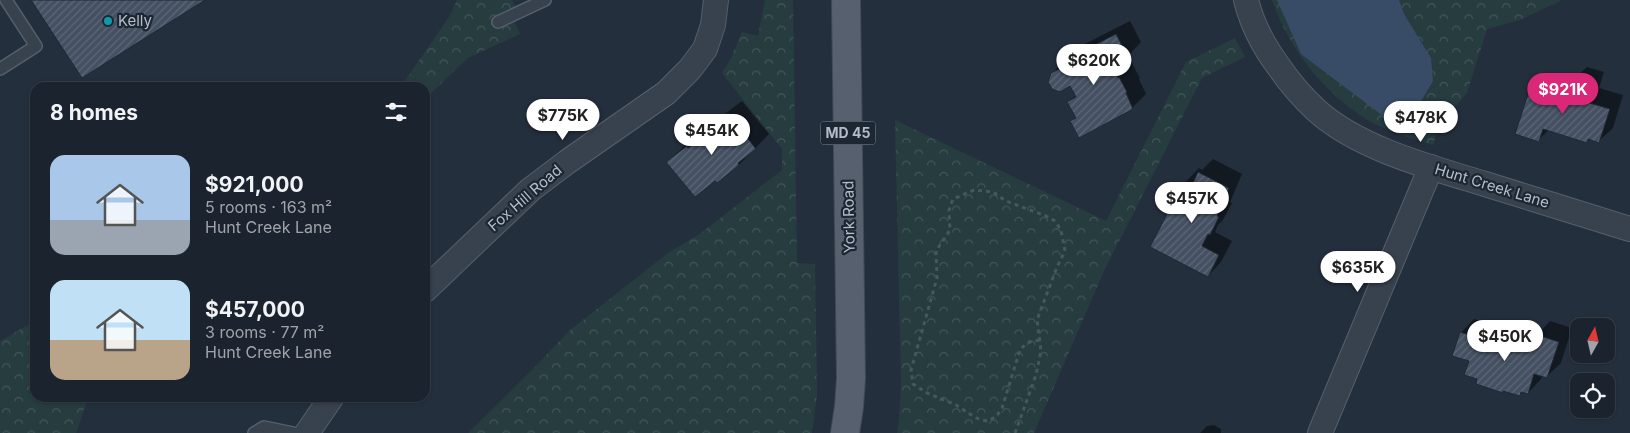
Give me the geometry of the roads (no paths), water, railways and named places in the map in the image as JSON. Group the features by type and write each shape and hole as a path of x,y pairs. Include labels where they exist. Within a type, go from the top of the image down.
{"main road":[{"name":"York Road","path":"845,433 852,378 846,0"}],"street":[{"name":"Fox Hill Road","path":"430,285 530,190 666,93 690,69 705,49 713,25 716,0"},
{"name":"Hunt Creek Lane","path":"1246,0 1249,13 1268,52 1293,87 1317,111 1348,133 1373,146 1431,167 1630,229"},
{"path":"1320,433 1431,167"},
{"path":"307,433 328,402"}],"lane":[{"path":"0,69 36,46 6,0"},
{"path":"498,22 545,0"},
{"path":"254,433 264,427 293,433"}],"water":[{"path":"1277,0 1399,0 1404,14 1431,58 1433,81 1414,113 1387,119 1301,54"}],"place":[{"name":"Kelly","path":"108,21"}]}
